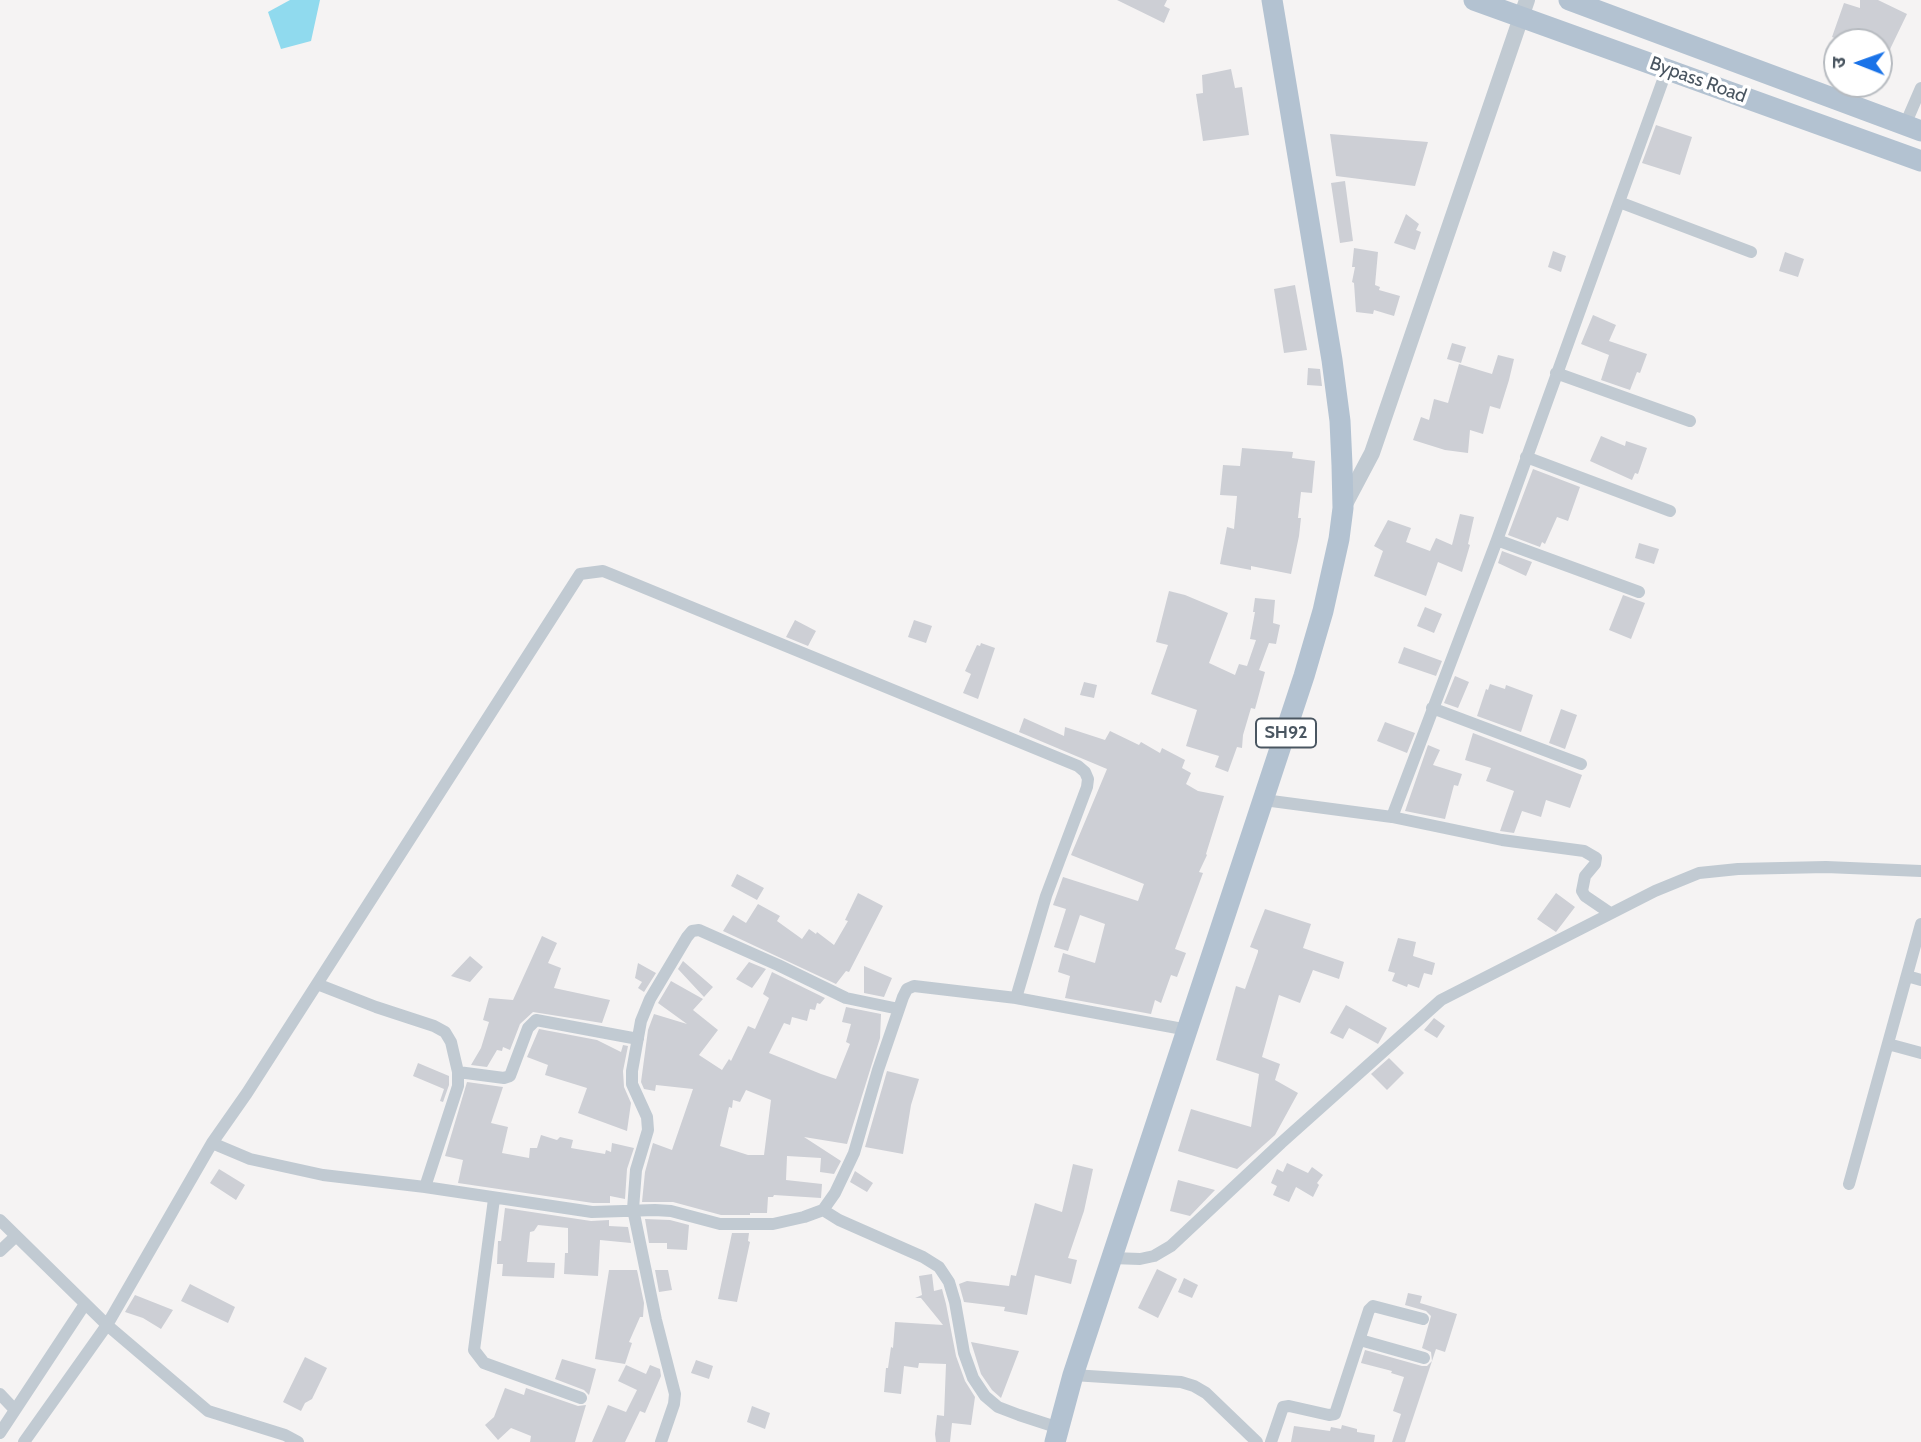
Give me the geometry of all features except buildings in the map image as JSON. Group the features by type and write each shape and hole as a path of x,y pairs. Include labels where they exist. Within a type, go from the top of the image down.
{"main road":[{"name":"SH92","path":"1057,1435 1073,1375 1264,800 1323,611 1334,566 1343,508 1340,421 1332,360 1272,0"},
{"name":"Bypass Road","path":"1474,0 1525,8 1667,69 1921,162"},
{"name":"Bypass Road","path":"1569,0 1913,128"}],"street":[{"path":"1343,508 1371,453 1525,8"},
{"path":"1392,817 1497,540 1667,69"},
{"path":"1913,128 1921,88"},
{"path":"1619,202 1751,252"},
{"path":"1556,373 1690,421"},
{"path":"1526,457 1670,511"},
{"path":"1497,540 1639,592"},
{"path":"24,1442 107,1325 212,1143 247,1093 580,574 603,571 1078,766 1085,772 1087,787 1045,896 1016,998"},
{"path":"1432,708 1581,764"},
{"path":"1264,800 1392,817 1502,840 1593,855 1596,858 1595,864 1585,876 1582,891 1610,913"},
{"path":"1112,1258 1140,1259 1154,1256 1171,1246 1441,1000 1655,891 1699,873 1738,869 1826,867 1921,871"},
{"path":"1849,1184 1921,924"},
{"path":"661,1442 675,1394 656,1320 633,1209 636,1170 648,1130 647,1117 632,1084 632,1071 641,1021 650,999 687,937 692,931 699,930 846,998 899,1009"},
{"path":"1907,976 1921,979"},
{"path":"317,984 445,1032 451,1042 458,1072 457,1086 425,1187"},
{"path":"212,1143 283,1168 323,1175 592,1212 633,1209 671,1211 720,1224 773,1224 822,1210 835,1193 854,1153 907,989 914,986 1016,998 1188,1030"},
{"path":"458,1072 504,1078 510,1076 528,1028 536,1020 638,1039"},
{"path":"1888,1044 1921,1054"},
{"path":"494,1199 474,1350 484,1363 580,1398"},
{"path":"822,1210 923,1256 939,1267 949,1282 955,1302 964,1353 973,1378 985,1396 998,1406 1057,1435"},
{"path":"0,1220 107,1325 208,1411 285,1435 298,1442"},
{"path":"0,1251 16,1236"},
{"path":"0,1433 85,1304"},
{"path":"1271,1442 1283,1407 1335,1414 1368,1310 1373,1306 1423,1318"},
{"path":"1360,1340 1424,1358"},
{"path":"1073,1375 1181,1382 1194,1386 1206,1393 1257,1442"},
{"path":"0,1394 15,1410"}],"water":[{"path":"290,0 320,0 311,41 281,49 268,12"}]}
